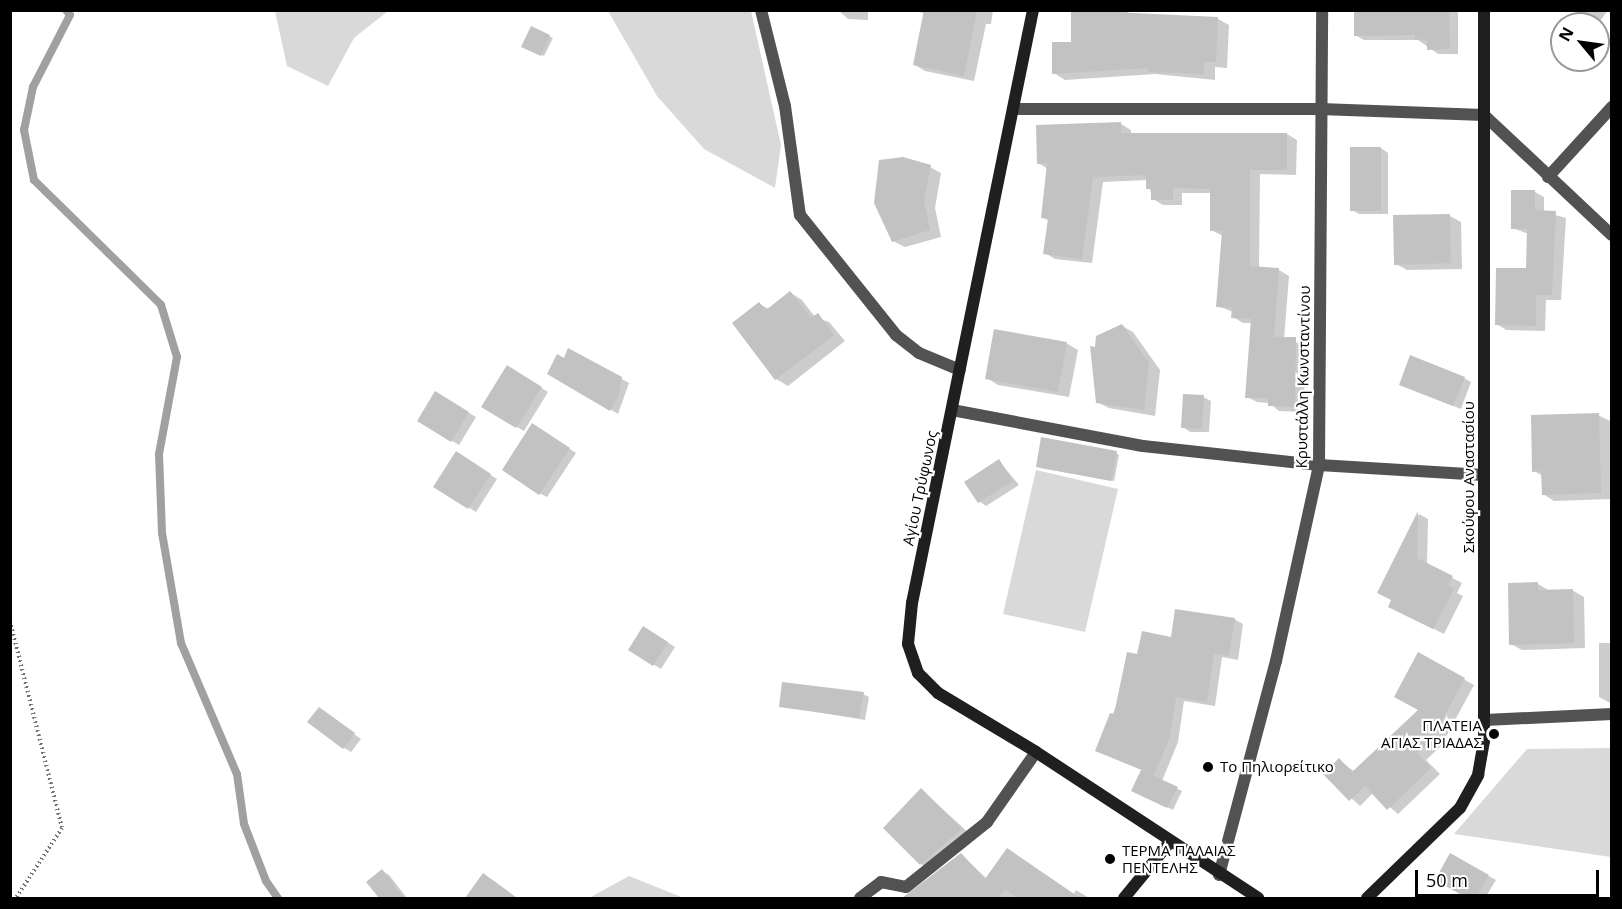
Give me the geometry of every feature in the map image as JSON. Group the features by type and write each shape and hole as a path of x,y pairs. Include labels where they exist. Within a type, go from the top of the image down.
{"main road":[{"name":"Αγίου Τρύφωνος","path":"1033,10 912,603 908,644 918,673 938,693 1036,752 1219,875 1258,898"},
{"name":"Σκούφου Αναστασίου","path":"1367,898 1460,808 1478,775 1485,720 1484,10"},
{"path":"1124,898 1170,842"}],"street":[{"path":"761,10 785,106 800,215 896,335 919,353 960,370"},
{"name":"Κρυστάλλη Κωνσταντίνου","path":"1219,875 1276,661 1319,465 1322,10"},
{"path":"1548,177 1611,107"},
{"path":"1013,109 1320,110 1484,115 1611,234"},
{"path":"951,410 1143,446 1319,465 1484,475"},
{"path":"1485,720 1611,714"},
{"path":"860,898 881,882 906,887 987,822 1036,752"}],"path":[{"path":"10,621 62,828 16,898"}],"shaded area":[{"path":"275,10 388,11 354,38 328,86 287,66"},
{"path":"608,11 751,11 781,145 775,188 704,149 657,96"},
{"path":"1036,470 1118,489 1085,632 1003,614"},
{"path":"1611,748 1611,857 1454,834 1527,749"},
{"path":"629,876 684,898 589,898"}],"building":[{"path":"924,10 977,10 964,76 913,65"},
{"path":"1071,10 1218,17 1216,62 1204,62 1204,74 1148,72 1148,68 1052,74 1052,42 1071,42"},
{"path":"1354,10 1449,10 1450,49 1427,50 1427,39 1415,40 1415,35 1354,36"},
{"path":"531,26 550,35 541,56 521,47"},
{"path":"1121,122 1121,133 1287,133 1287,170 1250,170 1250,266 1279,268 1274,337 1296,337 1295,407 1268,406 1268,398 1245,398 1251,319 1231,318 1232,308 1216,307 1222,231 1210,231 1210,189 1173,188 1173,200 1151,200 1151,189 1146,189 1146,175 1093,177 1082,259 1043,254 1048,219 1041,218 1047,163 1037,164 1036,125"},
{"path":"1350,147 1381,147 1381,211 1350,211"},
{"path":"903,157 931,165 924,201 930,230 892,242 874,203 879,160"},
{"path":"1511,190 1535,190 1535,210 1556,211 1552,295 1536,295 1536,326 1495,325 1496,268 1526,268 1527,229 1511,229"},
{"path":"1450,214 1451,263 1394,265 1393,215"},
{"path":"790,291 811,318 818,313 834,335 775,380 732,323 759,302 766,310"},
{"path":"1122,324 1149,363 1144,410 1096,403 1090,346 1095,347 1096,336"},
{"path":"994,329 1067,342 1058,392 985,379"},
{"path":"568,348 622,377 619,395 610,411 547,374 557,354 564,358"},
{"path":"1410,355 1465,377 1453,406 1399,385"},
{"path":"507,365 542,387 516,428 481,407"},
{"path":"435,391 469,412 451,442 417,421"},
{"path":"1183,394 1204,395 1202,429 1181,428"},
{"path":"1599,413 1601,493 1542,495 1541,471 1532,472 1531,415"},
{"path":"532,423 570,448 539,495 502,470"},
{"path":"1041,437 1117,451 1111,481 1036,467"},
{"path":"456,451 491,474 468,509 433,487"},
{"path":"999,459 1013,481 978,503 964,482"},
{"path":"1418,511 1417,558 1453,576 1448,585 1454,589 1433,629 1388,607 1391,600 1377,593"},
{"path":"1538,582 1538,590 1573,589 1574,643 1509,645 1508,583"},
{"path":"1175,609 1235,618 1229,656 1214,654 1207,702 1176,697 1170,737 1154,775 1095,751 1110,713 1114,714 1127,652 1137,654 1142,631 1171,637"},
{"path":"643,626 668,642 653,666 628,650"},
{"path":"1418,652 1465,678 1431,741 1417,753 1431,768 1387,810 1365,786 1349,801 1323,774 1339,758 1352,772 1418,710 1394,697"},
{"path":"782,682 864,692 859,718 779,707"},
{"path":"319,707 355,733 343,749 307,722"},
{"path":"1141,770 1178,787 1167,808 1131,791"},
{"path":"921,788 962,829 920,865 883,828"},
{"path":"1007,848 1080,898 1019,898 1006,890 1000,895 1003,898 902,898 961,853 985,879"},
{"path":"1450,853 1489,875 1476,898 1467,898 1435,880"},
{"path":"382,869 404,898 379,898 366,882"},
{"path":"483,873 517,898 465,898"}],"waterway":[{"path":"66,10 70,15 33,87 24,130 34,180 161,305 177,357 159,454 162,533 181,643 237,774 244,824 266,881 278,898"}],"place":[{"name":"ΠΛΑΤΕΙΑ ΑΓΙΑΣ ΤΡΙΑΔΑΣ","path":"1494,734"},
{"name":"Το Πηλιορείτικο","path":"1208,767"},
{"name":"ΤΕΡΜΑ ΠΑΛΑΙΑΣ ΠΕΝΤΕΛΗΣ","path":"1110,859"}]}
